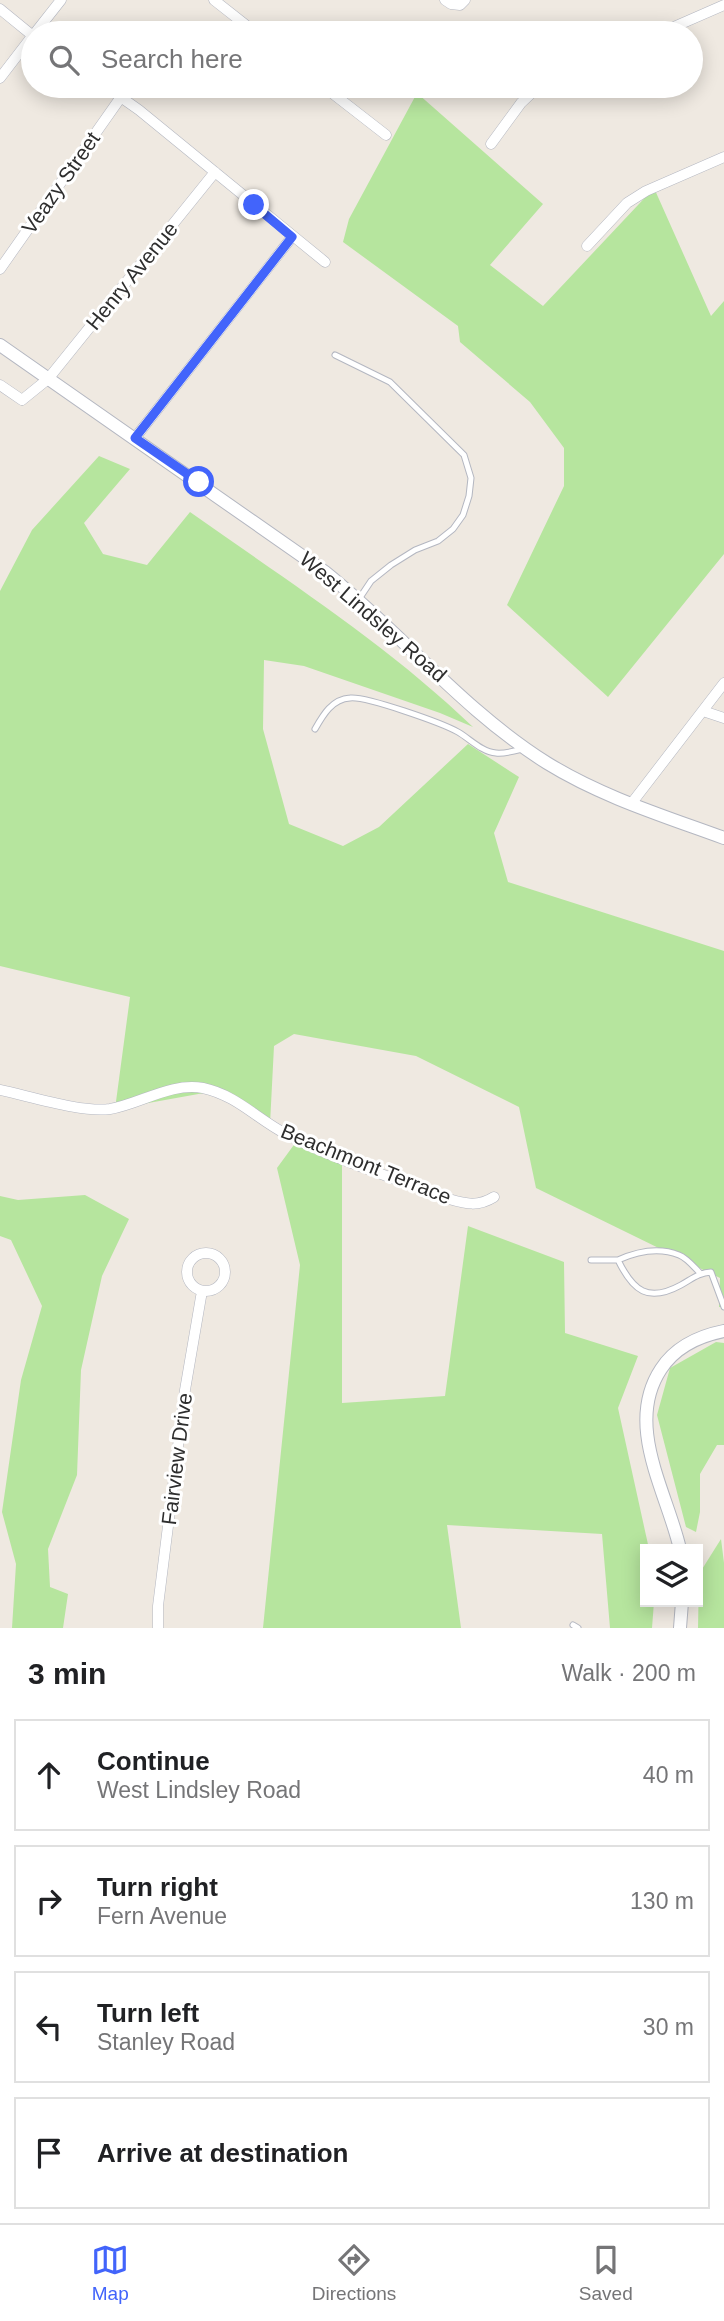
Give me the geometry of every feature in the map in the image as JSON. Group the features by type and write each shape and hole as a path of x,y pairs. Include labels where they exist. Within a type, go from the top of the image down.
{"street":[{"path":"45,21 61,0"},
{"path":"214,0 241,21"},
{"path":"446,0 455,6 465,0"},
{"path":"687,21 724,5"},
{"path":"0,9 21,25"},
{"path":"0,78 21,51"},
{"name":"Veazy Street","path":"0,269 120,98"},
{"path":"122,98 325,262"},
{"path":"338,98 386,135"},
{"path":"491,144 526,98"},
{"path":"587,246 627,203 646,191 724,157"},
{"name":"Henry Avenue","path":"0,385 22,400 48,379 215,173"},
{"path":"135,438 292,237"},
{"name":"West Lindsley Road","path":"0,345 282,540 359,599 482,714 526,749 570,776 631,804 724,838"},
{"path":"631,804 724,683"},
{"path":"703,711 724,718"},
{"name":"Beachmont Terrace","path":"0,1090 90,1109 109,1109 170,1091 189,1087 204,1088 235,1099 285,1133 449,1199 469,1205 484,1203 494,1198"},
{"path":"212,1254 220,1258 226,1272 218,1288 211,1292 202,1292 189,1282 187,1268 197,1255 212,1254"},
{"name":"Fairview Drive","path":"158,1628 185,1390 202,1292"},
{"path":"678,1544 650,1452 646,1405 655,1377 674,1352 707,1334 724,1331"},
{"path":"680,1628 682,1607"}],"lane":[{"path":"335,355 390,382 464,455 471,478 463,514 453,529 438,541 415,550 391,565 371,581 359,599"},
{"path":"315,729 325,711 349,697 449,727 480,747 496,753 526,749"},
{"path":"591,1260 618,1260 633,1254 657,1251 679,1255 700,1273"},
{"path":"618,1260 630,1283 637,1289 652,1294 666,1293 700,1273 711,1272 724,1307"}],"green space":[{"path":"414,98 423,98 543,204 490,265 543,306 654,188 711,316 724,301 724,554 608,697 507,605 564,486 564,448 530,402 460,342 458,326 343,242 349,219"},
{"path":"99,456 130,469 84,523 103,554 147,565 190,512 371,641 473,727 304,666 264,660 263,729 289,824 343,846 379,827 468,744 519,777 494,833 508,882 724,951 724,1307 719,1307 720,1278 536,1188 519,1107 416,1056 294,1034 274,1046 270,1124 215,1091 115,1109 130,997 0,966 0,591 32,530"},
{"path":"296,1142 342,1161 342,1403 445,1396 468,1226 564,1262 565,1333 638,1356 618,1408 648,1544 640,1544 640,1607 654,1607 652,1628 610,1628 602,1534 447,1525 461,1628 263,1628 300,1265 277,1168"},
{"path":"85,1195 129,1219 102,1276 81,1370 77,1475 48,1549 50,1587 68,1594 63,1628 12,1628 16,1564 2,1512 21,1380 42,1306 11,1240 0,1236 0,1196 18,1200"},
{"path":"716,1342 724,1343 724,1445 717,1445 700,1474 700,1512 696,1532 686,1527 657,1415 670,1368"},
{"path":"721,1539 724,1563 724,1628 698,1628 698,1607 703,1607 703,1568"}],"route":[{"path":"199,482 135,438 292,237 254,205"}]}
